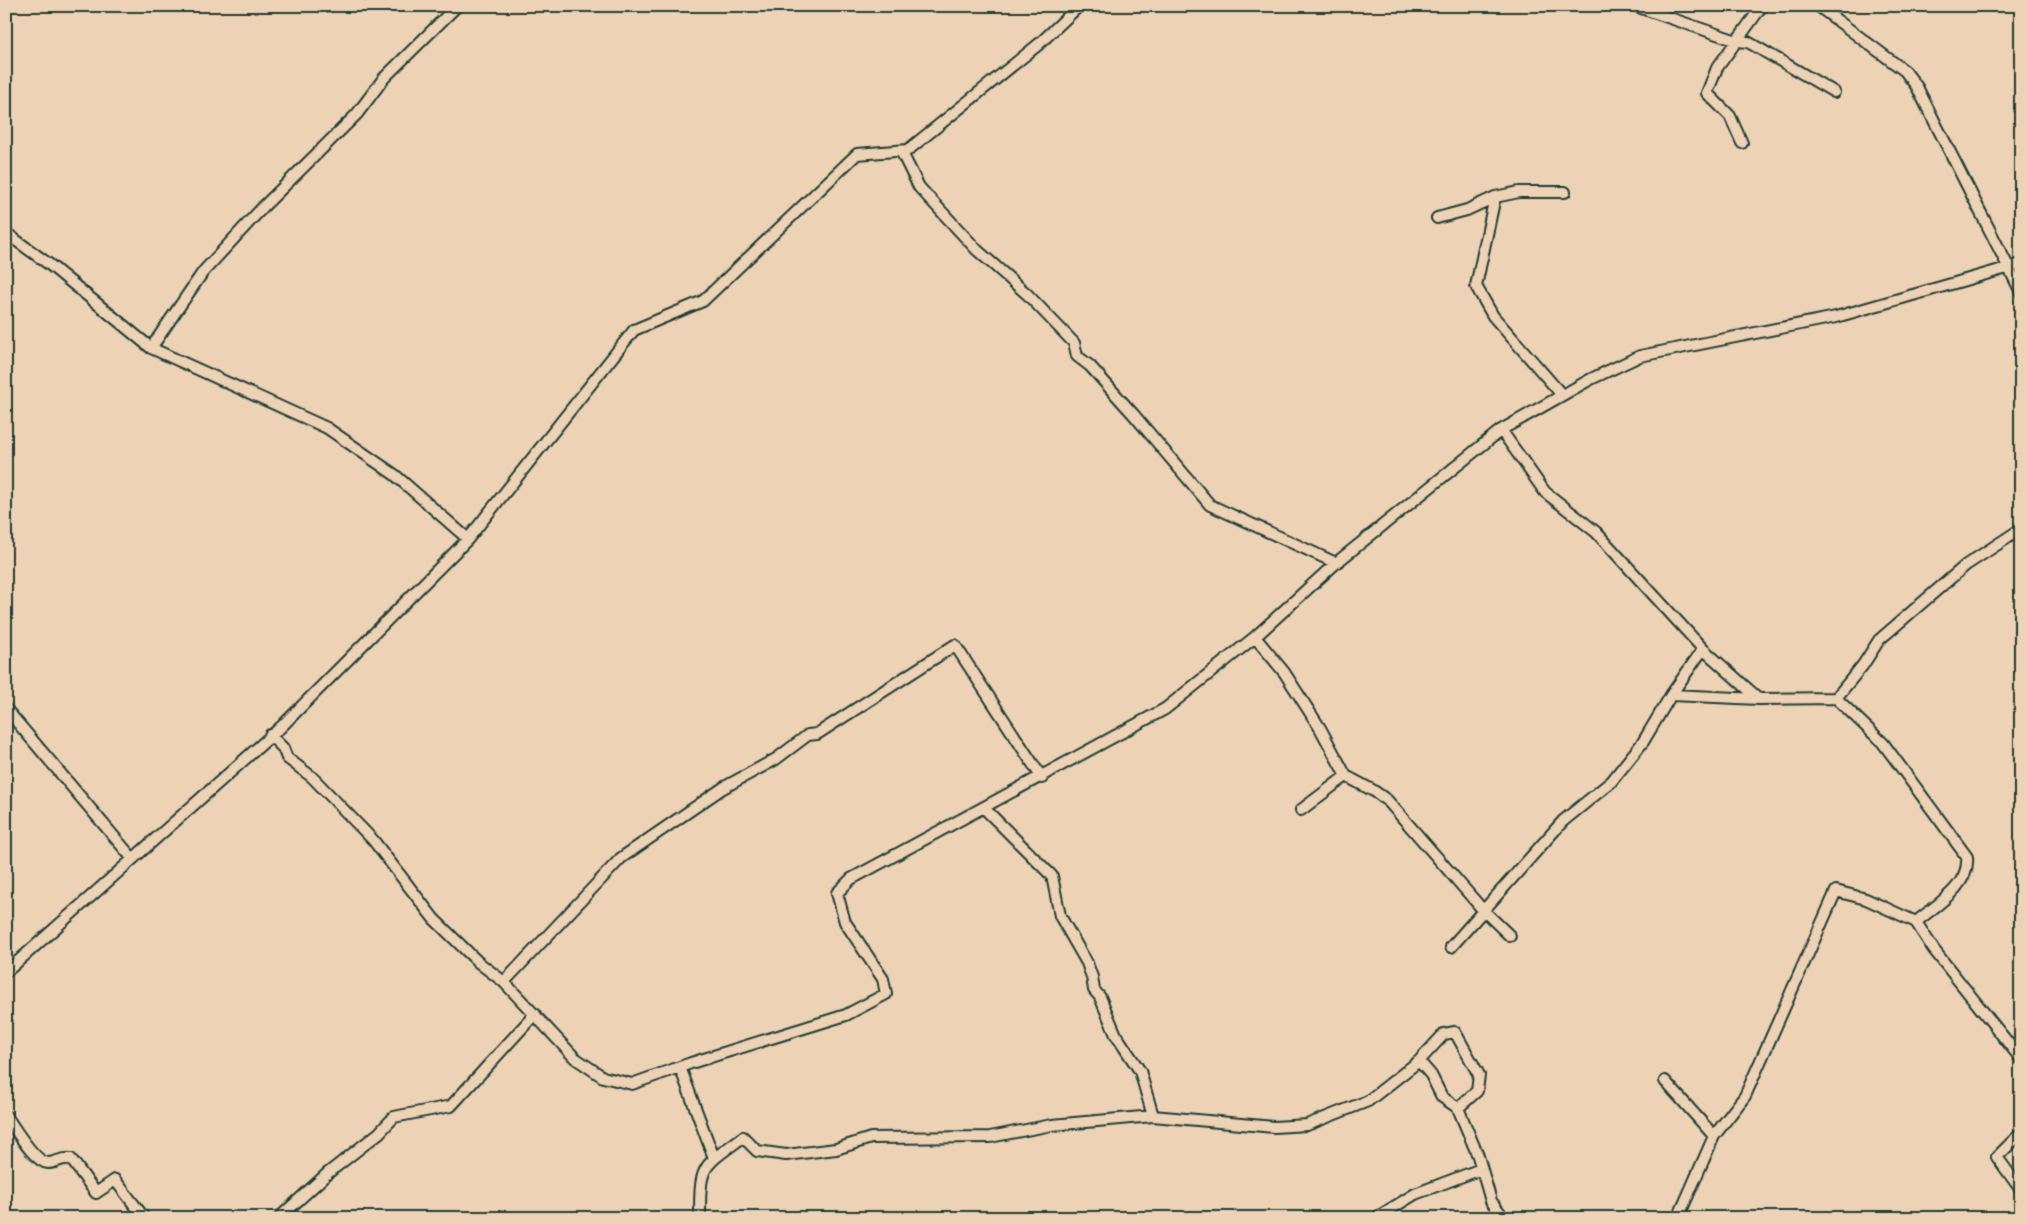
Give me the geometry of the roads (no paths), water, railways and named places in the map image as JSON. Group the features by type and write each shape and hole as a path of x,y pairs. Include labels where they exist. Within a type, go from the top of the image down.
{"street":[{"path":"151,348 203,272 263,207 357,114 384,78 458,6"},
{"path":"6,972 270,735 468,539 634,330 702,301 856,154 908,150 1039,44 1079,6"},
{"path":"1635,6 1737,41 1748,42 1834,92"},
{"path":"1742,143 1730,116 1707,93 1717,68 1762,6"},
{"path":"1818,6 1905,71 1917,87 2021,292"},
{"path":"901,151 919,187 977,250 1028,294 1074,343 1077,356 1090,366 1134,415 1210,505 1336,563"},
{"path":"1437,218 1467,210 1495,197 1519,192 1565,192"},
{"path":"1495,197 1476,286 1493,316 1562,395"},
{"path":"6,233 50,265 151,348 327,428 395,475 468,539"},
{"path":"270,735 283,748 287,758 312,777 373,840 434,919 478,962 504,982 574,1058 603,1077 632,1084 846,1014 886,994 883,979 845,922 836,893 851,878 961,818 1042,778 1165,709 1256,637 1336,563 1501,430 1590,378 1640,356 1836,317 2021,264"},
{"path":"1501,430 1545,492 1596,532 1703,648 1759,699"},
{"path":"1836,698 1863,665 1879,640 1966,565 2021,529"},
{"path":"1256,637 1284,672 1320,728 1346,776 1387,800 1483,910 1510,936"},
{"path":"504,982 621,858 723,788 776,759 808,735 817,734 955,645 1042,778"},
{"path":"1451,947 1563,821 1610,782 1643,742 1671,695 1703,648"},
{"path":"1671,695 1759,699 1836,698 1883,743 1967,857 1968,868 1961,883 1916,922"},
{"path":"6,709 133,859"},
{"path":"1301,810 1346,776"},
{"path":"984,808 1052,876 1060,916 1087,963 1094,990 1100,997 1116,1035 1140,1071 1153,1116"},
{"path":"1678,1218 1714,1136 1745,1096 1836,891 1866,899 1916,922 1934,950 2021,1060"},
{"path":"279,1218 328,1173 379,1133 394,1117 451,1106 535,1014"},
{"path":"700,1218 700,1179 708,1163 743,1137 757,1151 786,1155 836,1149 871,1138 990,1137 1052,1125 1153,1116 1274,1127 1307,1125 1368,1101 1419,1061 1444,1034 1455,1032 1479,1075 1477,1091 1458,1108"},
{"path":"1419,1061 1431,1075 1442,1098 1458,1108 1478,1156 1480,1170 1491,1201 1504,1218"},
{"path":"680,1067 714,1158"},
{"path":"1665,1081 1714,1136"},
{"path":"6,1116 38,1160 49,1163 65,1157 71,1159 96,1193 115,1180 143,1216 142,1218"},
{"path":"2021,1133 1997,1157 2021,1190"},
{"path":"1376,1218 1416,1194 1480,1170"}]}
